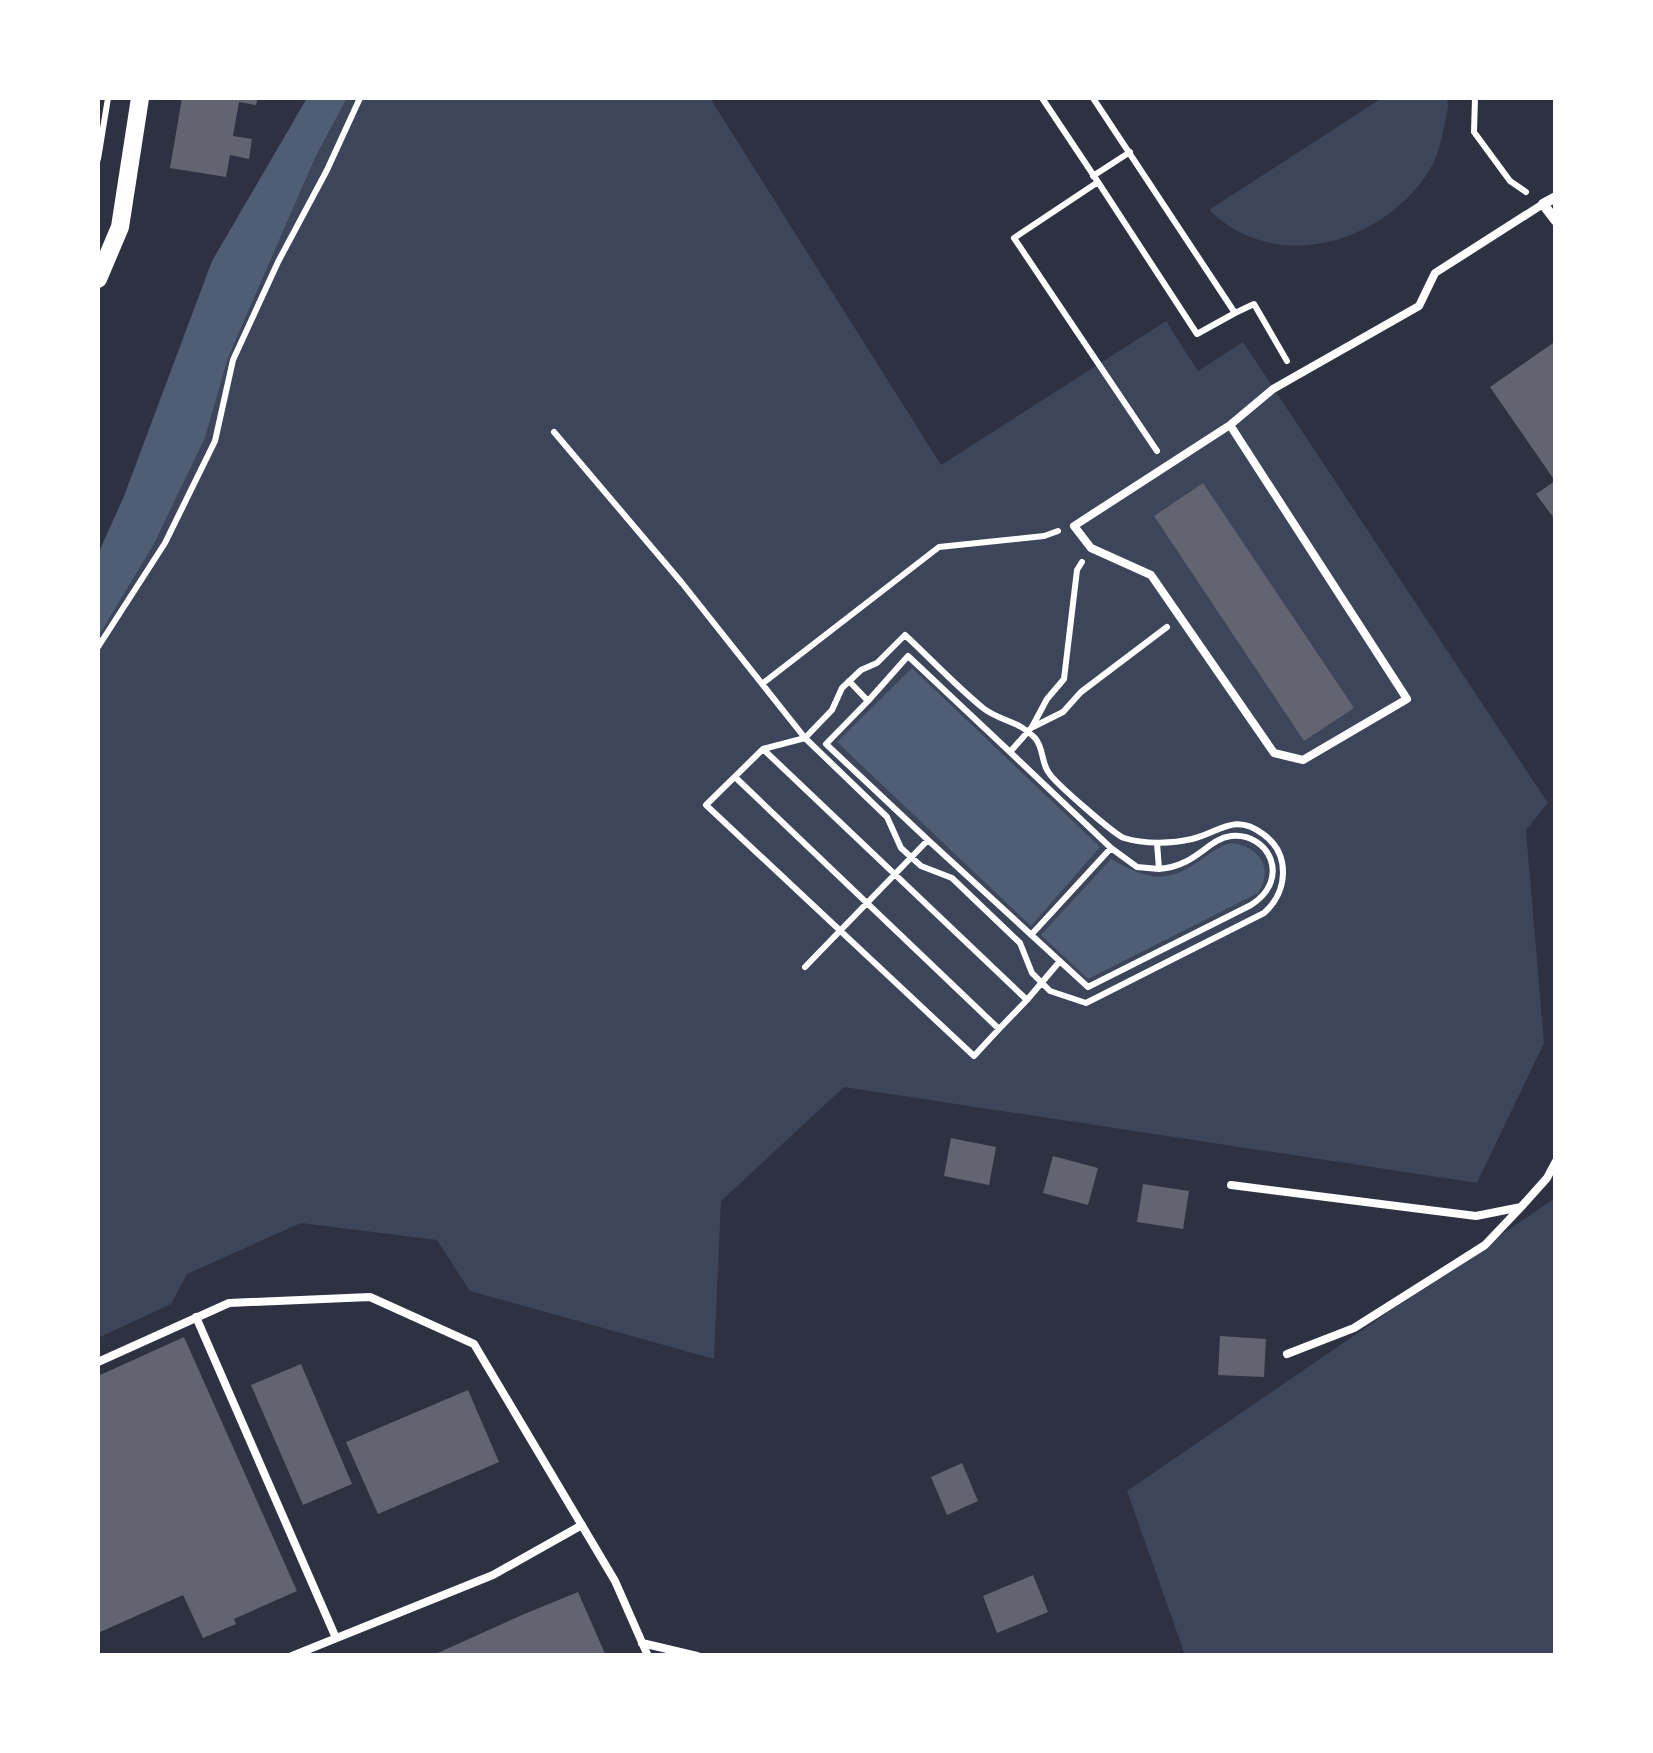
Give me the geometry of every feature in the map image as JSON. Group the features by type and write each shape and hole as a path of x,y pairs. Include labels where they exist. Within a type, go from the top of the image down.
{"street":[{"path":"98,280 120,227 140,98"},
{"path":"1556,197 1544,204 1556,220"}],"lane":[{"path":"1230,425 1407,699 1304,760 1274,753 1152,576 1091,548 1074,526 1230,425 1273,388 1420,306 1436,273 1544,204"},
{"path":"1287,1354 1354,1328 1485,1245 1547,1178 1556,1161"},
{"path":"1231,1185 1476,1216 1521,1207"},
{"path":"98,1362 229,1303 370,1297 474,1344 615,1582 648,1656"},
{"path":"196,1318 336,1638"},
{"path":"292,1656 493,1575 582,1525"},
{"path":"642,1643 697,1656"}],"path":[{"path":"98,160 108,98"},
{"path":"98,647 165,543 215,441 233,360 360,98"},
{"path":"1042,98 1196,334 1254,304 1296,375"},
{"path":"1093,98 1235,313"},
{"path":"1475,98 1474,132 1510,181 1544,204"},
{"path":"1130,152 1014,238 1166,465"},
{"path":"554,432 682,583 805,738 887,817 900,848 921,866 952,878 1020,943 1032,974 1042,982 1050,990 1086,1004 1264,913 1282,885 1283,865 1276,848 1250,826 1227,825 1198,838 1157,843 1120,838 1047,772 1039,742 1030,730 987,712 904,635 878,663 860,670 842,688 832,710 805,738 763,749 706,805 974,1056 1026,1000 1042,982 1060,961"},
{"path":"762,684 939,547 1044,536 1074,526"},
{"path":"1010,752 1064,679 1077,570 1091,548"},
{"path":"1030,730 1062,712 1081,692 1179,618"},
{"path":"908,656 1010,752 1136,867 1160,869 1189,862 1214,843 1235,836 1262,848 1272,864 1274,875 1268,890 1251,905 1088,987 826,744 908,656"},
{"path":"849,681 868,700"},
{"path":"763,749 1026,1000"},
{"path":"735,777 999,1029"},
{"path":"805,967 928,840"},
{"path":"1157,843 1160,869"},
{"path":"1031,935 1112,848"}],"shaded area":[{"path":"307,98 347,98 315,158 228,358 205,438 154,544 98,637 98,554 124,496 212,261"},
{"path":"347,98 710,98 941,465 1166,321 1198,371 1243,342 1548,803 1526,830 1544,1043 1477,1183 844,1087 721,1201 714,1359 470,1291 437,1240 301,1223 187,1274 171,1304 98,1338 98,637 154,544 205,438 228,358 315,158"},
{"path":"1382,98 1447,98 1448,107 1432,166 1413,192 1388,214 1360,231 1330,242 1298,246 1266,242 1236,230 1209,210"},
{"path":"912,668 1100,847 1031,926 837,742"},
{"path":"1232,843 1250,849 1262,860 1265,875 1258,893 1088,979 1041,935 1111,859 1137,872 1169,876"},
{"path":"1555,1198 1555,1655 1185,1655 1127,1491"}],"building":[{"path":"182,98 258,98 256,105 239,102 233,136 252,139 249,159 230,155 226,177 170,168"},
{"path":"1556,341 1556,521 1536,494 1555,481 1490,387"},
{"path":"1203,483 1354,708 1304,741 1154,516"},
{"path":"951,1138 996,1147 989,1185 944,1176"},
{"path":"1053,1156 1098,1168 1088,1205 1043,1193"},
{"path":"1143,1184 1189,1191 1183,1229 1137,1222"},
{"path":"1220,1336 1266,1339 1264,1377 1218,1375"},
{"path":"184,1337 297,1591 234,1619 236,1624 203,1638 183,1595 98,1633 98,1376"},
{"path":"301,1364 352,1484 303,1505 251,1385"},
{"path":"468,1390 499,1462 378,1514 346,1442"},
{"path":"962,1463 978,1501 947,1515 931,1477"},
{"path":"1033,1575 1048,1612 997,1633 983,1596"},
{"path":"578,1592 606,1656 431,1656 522,1615"}]}
